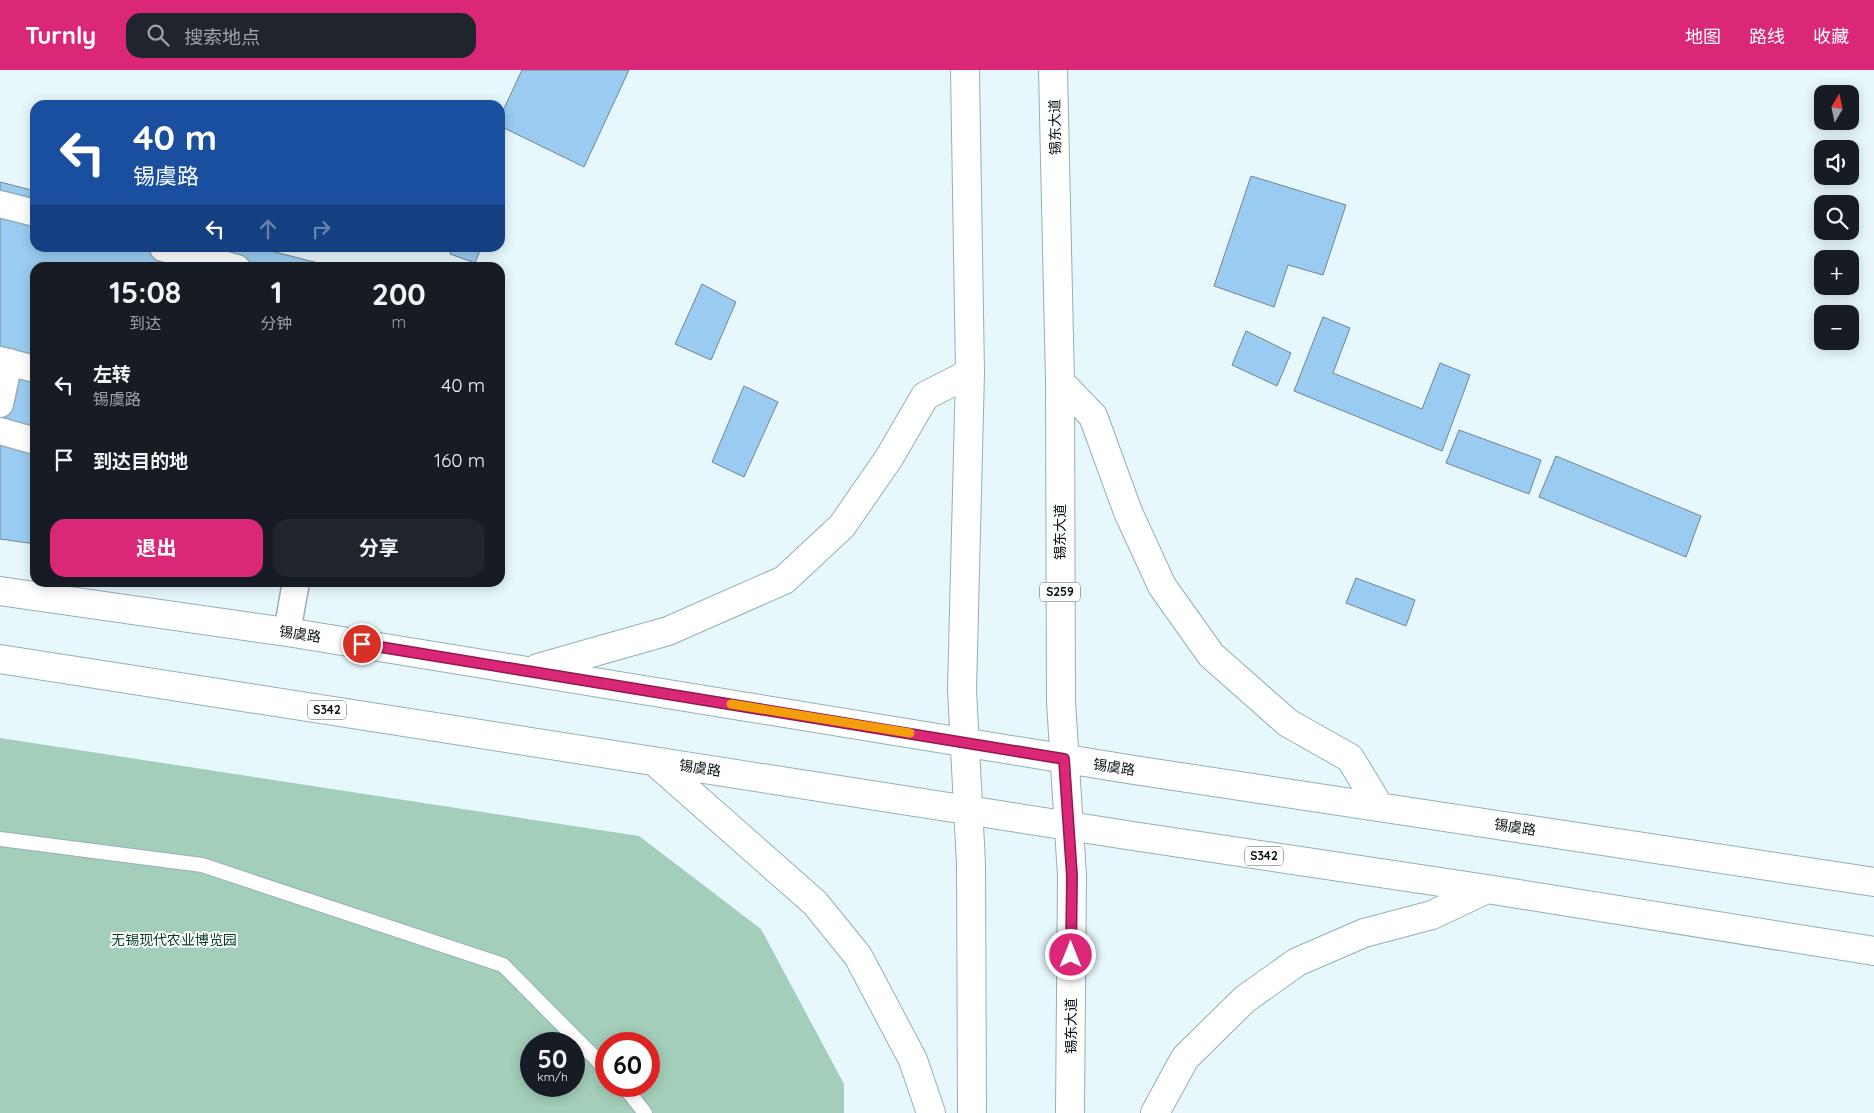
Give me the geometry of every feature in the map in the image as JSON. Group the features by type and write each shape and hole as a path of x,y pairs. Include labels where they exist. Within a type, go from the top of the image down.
{"main road":[{"path":"965,70 970,373 962,690 971,864 972,1113"},
{"name":"锡东大道","path":"1053,70 1060,382 1061,693 1072,876 1070,1113"},
{"path":"530,670 668,631 784,580 842,526 889,458 925,396 970,373"},
{"path":"1060,382 1093,416 1128,512 1162,586 1211,654 1288,723 1350,758 1379,806"},
{"name":"锡虞路","path":"0,591 287,632 530,670 1064,759 1874,882"},
{"name":"锡虞路","path":"0,659 1069,826 1487,889 1874,951"},
{"path":"654,761 815,903 858,956 913,1060 931,1113"},
{"path":"1155,1113 1185,1058 1245,999 1297,962 1364,933 1432,915 1487,889"}],"street":[{"path":"0,204 30,212"},
{"path":"178,252 215,262"},
{"path":"0,404 5,361 30,368"},
{"path":"0,431 30,440"},
{"path":"287,632 295,587"}],"lane":[{"path":"0,839 202,865 503,965 595,1058"},
{"path":"633,1097 645,1113"}],"green space":[{"name":"无锡现代农业博览园","path":"0,738 639,836 761,929 844,1084 844,1113 0,1113"}],"building":[{"path":"522,70 629,70 584,167 505,128 505,106"},
{"path":"1251,176 1346,205 1323,275 1288,265 1274,307 1214,286"},
{"path":"0,182 30,190 30,252 275,252 314,262 30,262 30,543 0,539"},
{"path":"451,252 479,252 475,262 450,254"},
{"path":"702,284 736,302 711,360 675,344"},
{"path":"1323,317 1350,328 1333,373 1422,409 1440,363 1470,375 1442,451 1294,391"},
{"path":"1246,331 1291,353 1277,386 1232,365"},
{"path":"744,386 778,402 744,477 712,462"},
{"path":"1459,430 1541,460 1529,494 1446,463"},
{"path":"1556,456 1701,516 1686,557 1539,497"},
{"path":"1356,578 1415,600 1406,626 1346,603"}],"slow traffic":[{"path":"731,704 910,733"}],"route":[{"path":"362,644 530,670 1064,759 1072,876 1071,955"}]}
